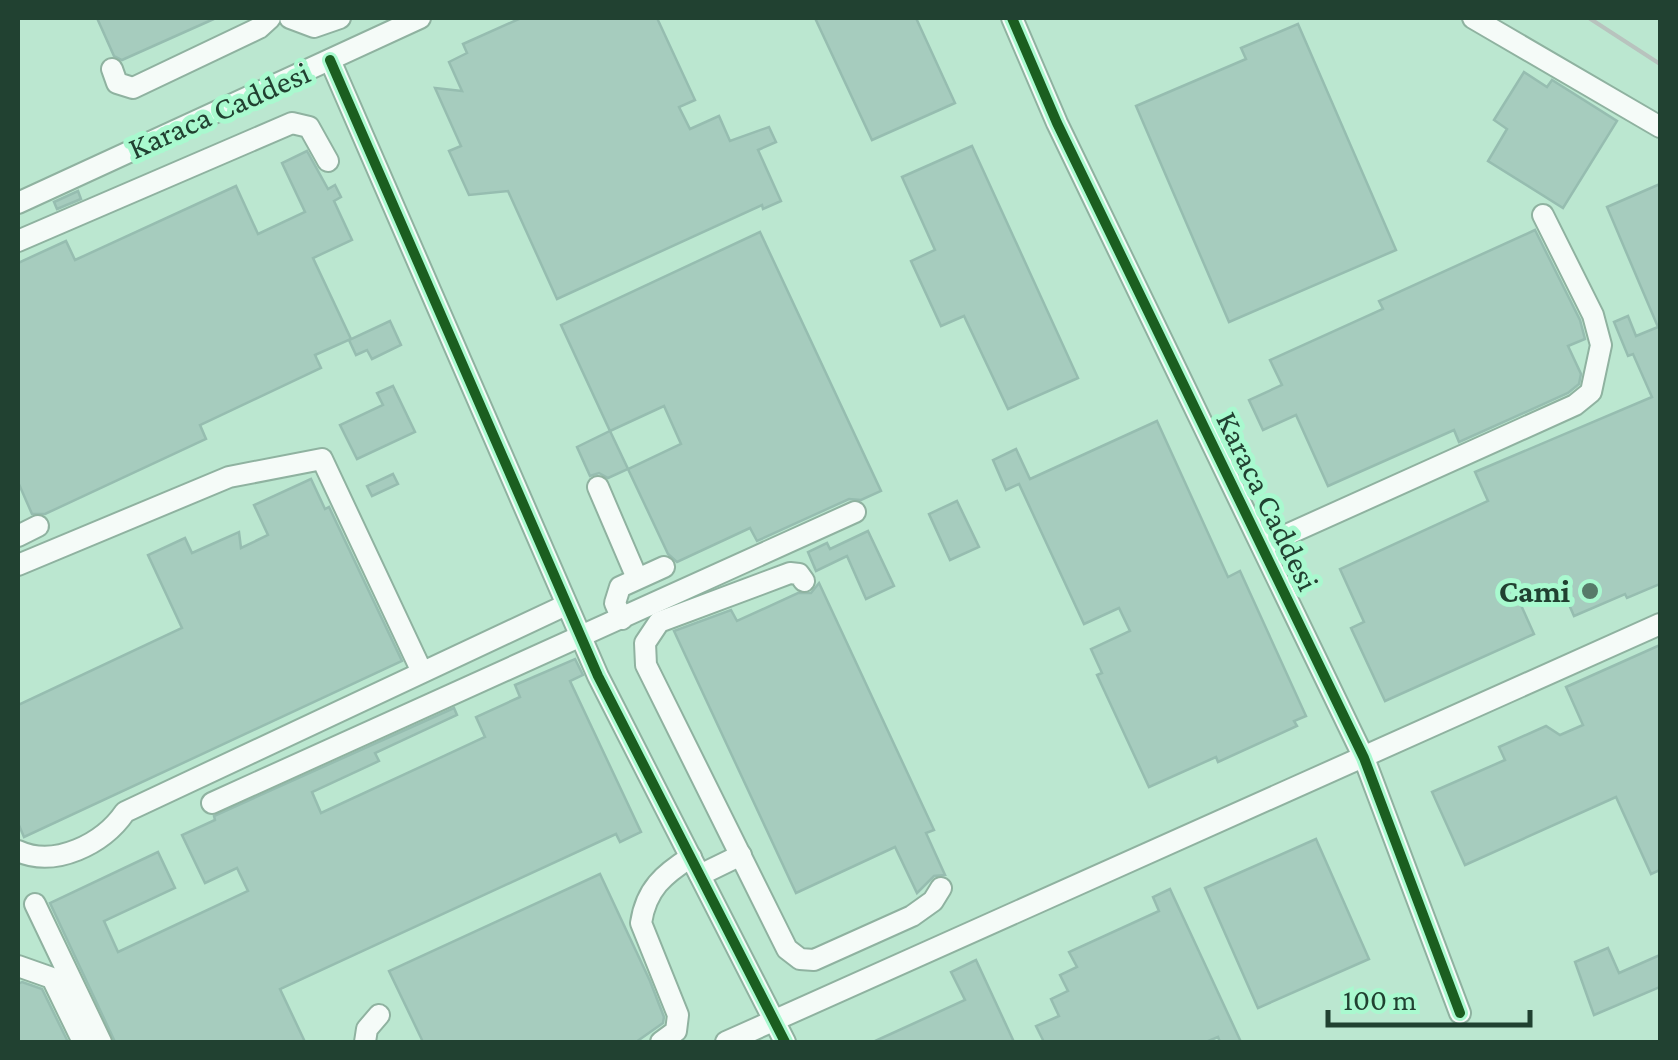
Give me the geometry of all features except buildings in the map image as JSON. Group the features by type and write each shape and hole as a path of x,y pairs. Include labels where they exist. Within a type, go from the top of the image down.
{"street":[{"path":"112,70 117,83 133,88 259,28 270,18"},
{"path":"290,18 314,27 340,18"},
{"name":"Karaca Caddesi","path":"18,203 420,18"},
{"name":"Karaca Caddesi","path":"1012,18 1057,123 1364,758 1460,1013"},
{"path":"1474,18 1660,127"},
{"path":"330,60 581,638 786,1042"},
{"path":"18,241 292,123 309,128 328,161"},
{"path":"87,170 104,204"},
{"path":"1262,546 1574,404 1591,392 1601,345 1593,315 1544,215"},
{"path":"18,565 229,477 322,460 422,672"},
{"path":"598,487 637,578"},
{"path":"212,803 856,512"},
{"path":"18,536 38,526"},
{"path":"622,619 614,604 616,592 664,567"},
{"path":"804,581 799,574 790,573 659,622 645,643 646,665 787,949 805,960 814,960 912,916 932,901 941,888"},
{"path":"18,851 49,858 86,846 106,834 125,812 566,604"},
{"path":"726,1042 1660,624"},
{"path":"661,1042 676,1031 678,1015 641,923 642,914 658,881 741,855"},
{"path":"35,904 100,1042"},
{"path":"18,966 52,978 83,1042"},
{"path":"366,1042 367,1030 379,1015"}],"railway":[{"path":"1589,18 1660,64"}],"cycle path":[{"path":"1012,18 1057,123 1364,758 1460,1013"},
{"path":"330,60 598,676 785,1042"}],"place":[{"name":"Cami","path":"1590,591"}]}
